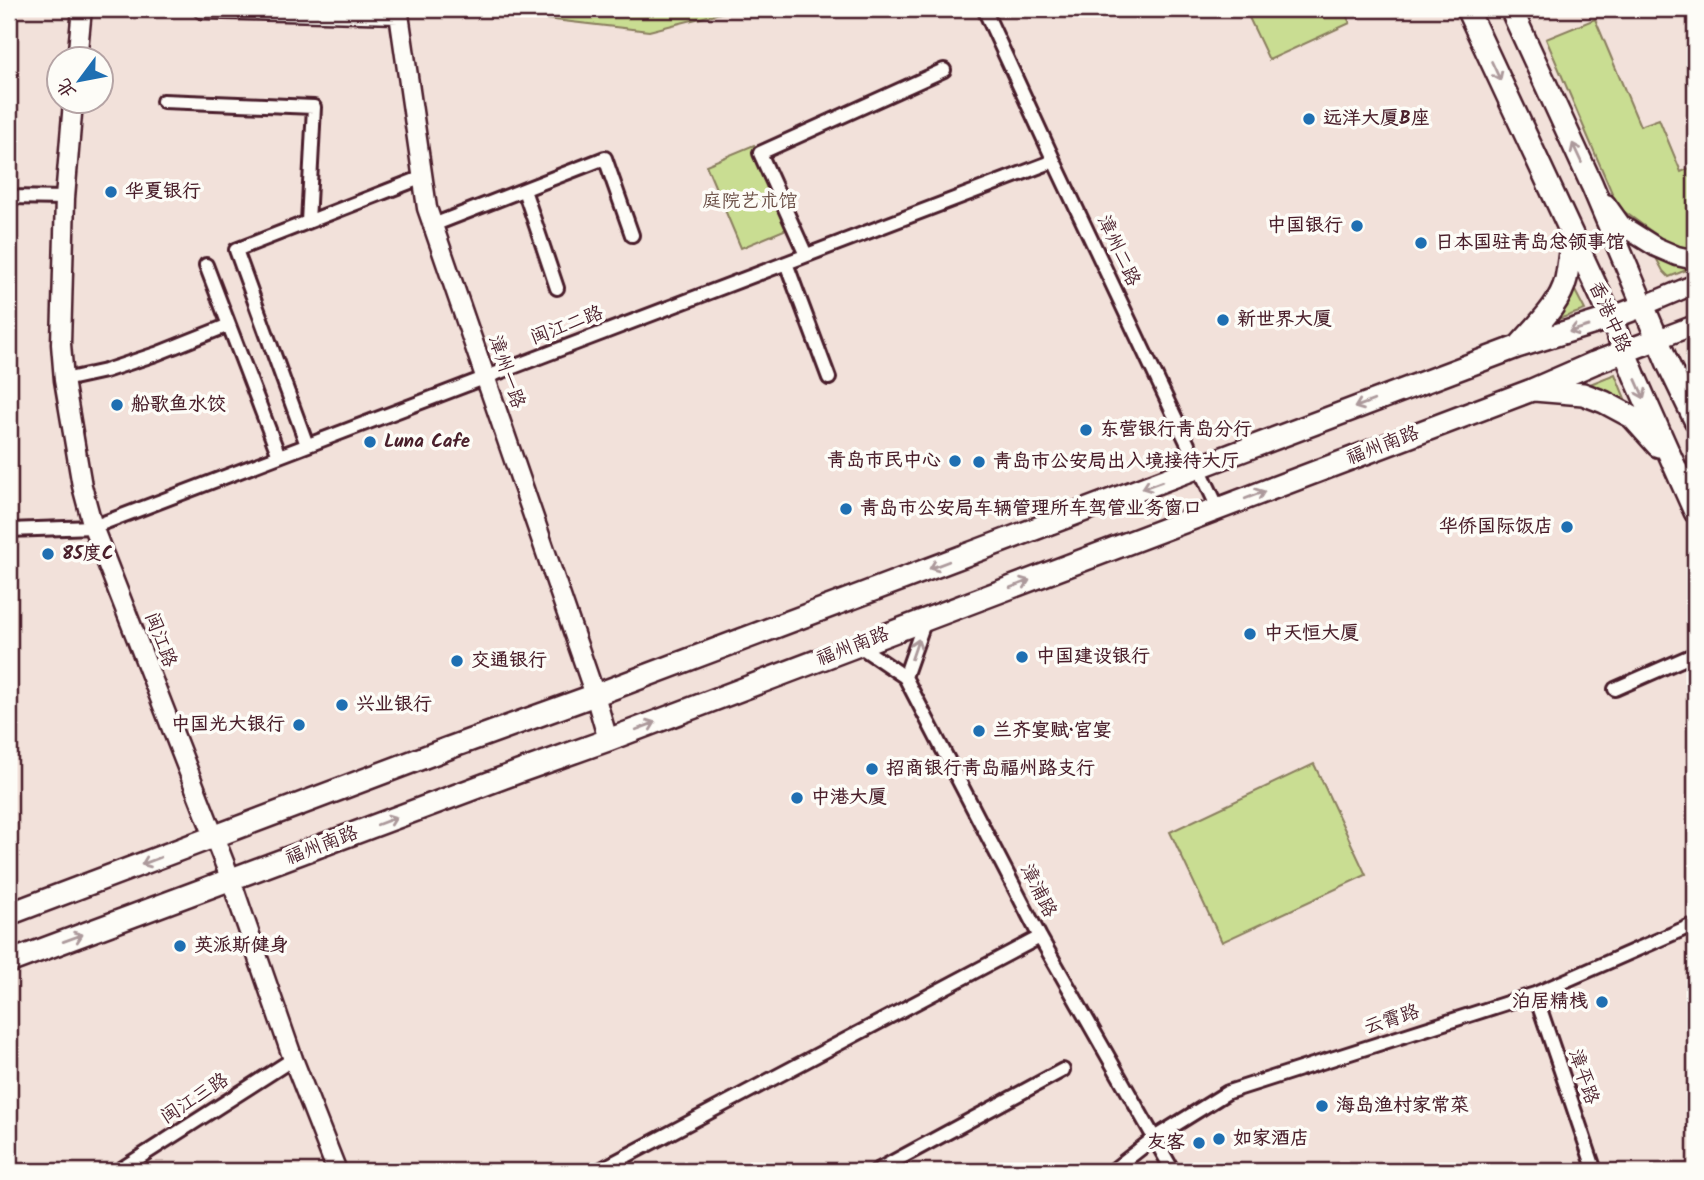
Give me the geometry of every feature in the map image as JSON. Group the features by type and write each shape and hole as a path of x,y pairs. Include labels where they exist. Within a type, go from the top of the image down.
{"main road":[{"name":"香港中路","path":"1467,9 1611,318 1695,512"},
{"name":"香港中路","path":"1511,9 1695,420"},
{"path":"1517,347 1558,299 1566,281 1572,235"},
{"path":"9,914 1517,347 1643,306"},
{"name":"福州南路","path":"9,962 1219,510 1658,339"},
{"path":"1532,390 1583,394 1604,402 1632,417 1672,461"}],"street":[{"path":"78,46 82,9"},
{"path":"203,9 399,12"},
{"name":"漳州二路","path":"984,9 1219,510"},
{"name":"漳州一路","path":"399,12 427,208 595,695 608,740"},
{"path":"807,255 761,153 944,70"},
{"path":"163,101 314,107 308,222"},
{"name":"闽江路","path":"72,116 65,198 61,344 64,380 82,486 93,527 215,837 293,1059 337,1171"},
{"path":"433,226 604,158 632,235"},
{"name":"闽江二路","path":"9,530 93,527 1054,161"},
{"path":"307,445 236,250 423,177"},
{"path":"1592,185 1621,225 1656,247 1676,256 1695,260"},
{"path":"524,190 557,288"},
{"path":"9,197 65,198"},
{"path":"786,263 829,379"},
{"path":"206,265 279,456"},
{"path":"1643,306 1695,284"},
{"name":"福州南路","path":"1658,339 1695,325"},
{"path":"64,380 105,371 229,326"},
{"path":"858,645 905,677 925,620"},
{"path":"1615,690 1695,654"},
{"name":"漳浦路","path":"905,677 1040,937 1173,1171"},
{"name":"云霄路","path":"1112,1171 1154,1139 1228,1093 1535,994 1695,924"},
{"path":"598,1171 1040,937"},
{"name":"漳平路","path":"1535,994 1595,1171"},
{"name":"闽江三路","path":"118,1171 293,1059"},
{"path":"876,1171 1063,1070"}],"green space":[{"path":"546,9 736,9 649,31 546,19"},
{"path":"1245,9 1343,9 1350,23 1269,60"},
{"path":"1595,19 1640,126 1659,119 1681,172 1695,166 1695,251 1666,242 1618,207 1546,39"},
{"name":"庭院艺术馆","path":"754,145 789,228 741,248 706,165"},
{"path":"1654,254 1689,269 1669,277"},
{"path":"1571,283 1585,310 1550,322"},
{"path":"1615,374 1626,401 1585,386"},
{"path":"1314,764 1366,875 1222,942 1170,832"}],"place":[{"name":"远洋大厦B座","path":"1309,119"},
{"name":"华夏银行","path":"111,192"},
{"name":"中国银行","path":"1357,226"},
{"name":"日本国驻青岛总领事馆","path":"1421,243"},
{"name":"新世界大厦","path":"1223,320"},
{"name":"船歌鱼水饺","path":"117,405"},
{"name":"东营银行青岛分行","path":"1086,430"},
{"name":"Luna Cafe","path":"370,442"},
{"name":"青岛市民中心","path":"955,461"},
{"name":"青岛市公安局出入境接待大厅","path":"979,462"},
{"name":"青岛市公安局车辆管理所车驾管业务窗口","path":"846,509"},
{"name":"华侨国际饭店","path":"1567,527"},
{"name":"85度C","path":"48,554"},
{"name":"中天恒大厦","path":"1250,634"},
{"name":"中国建设银行","path":"1022,657"},
{"name":"交通银行","path":"457,661"},
{"name":"兴业银行","path":"342,705"},
{"name":"中国光大银行","path":"299,725"},
{"name":"兰齐宴赋·宫宴","path":"979,731"},
{"name":"招商银行青岛福州路支行","path":"872,769"},
{"name":"中港大厦","path":"797,798"},
{"name":"英派斯健身","path":"180,946"},
{"name":"泊居精栈","path":"1602,1002"},
{"name":"海岛渔村家常菜","path":"1322,1106"},
{"name":"如家酒店","path":"1219,1139"},
{"name":"友客","path":"1199,1143"}]}
